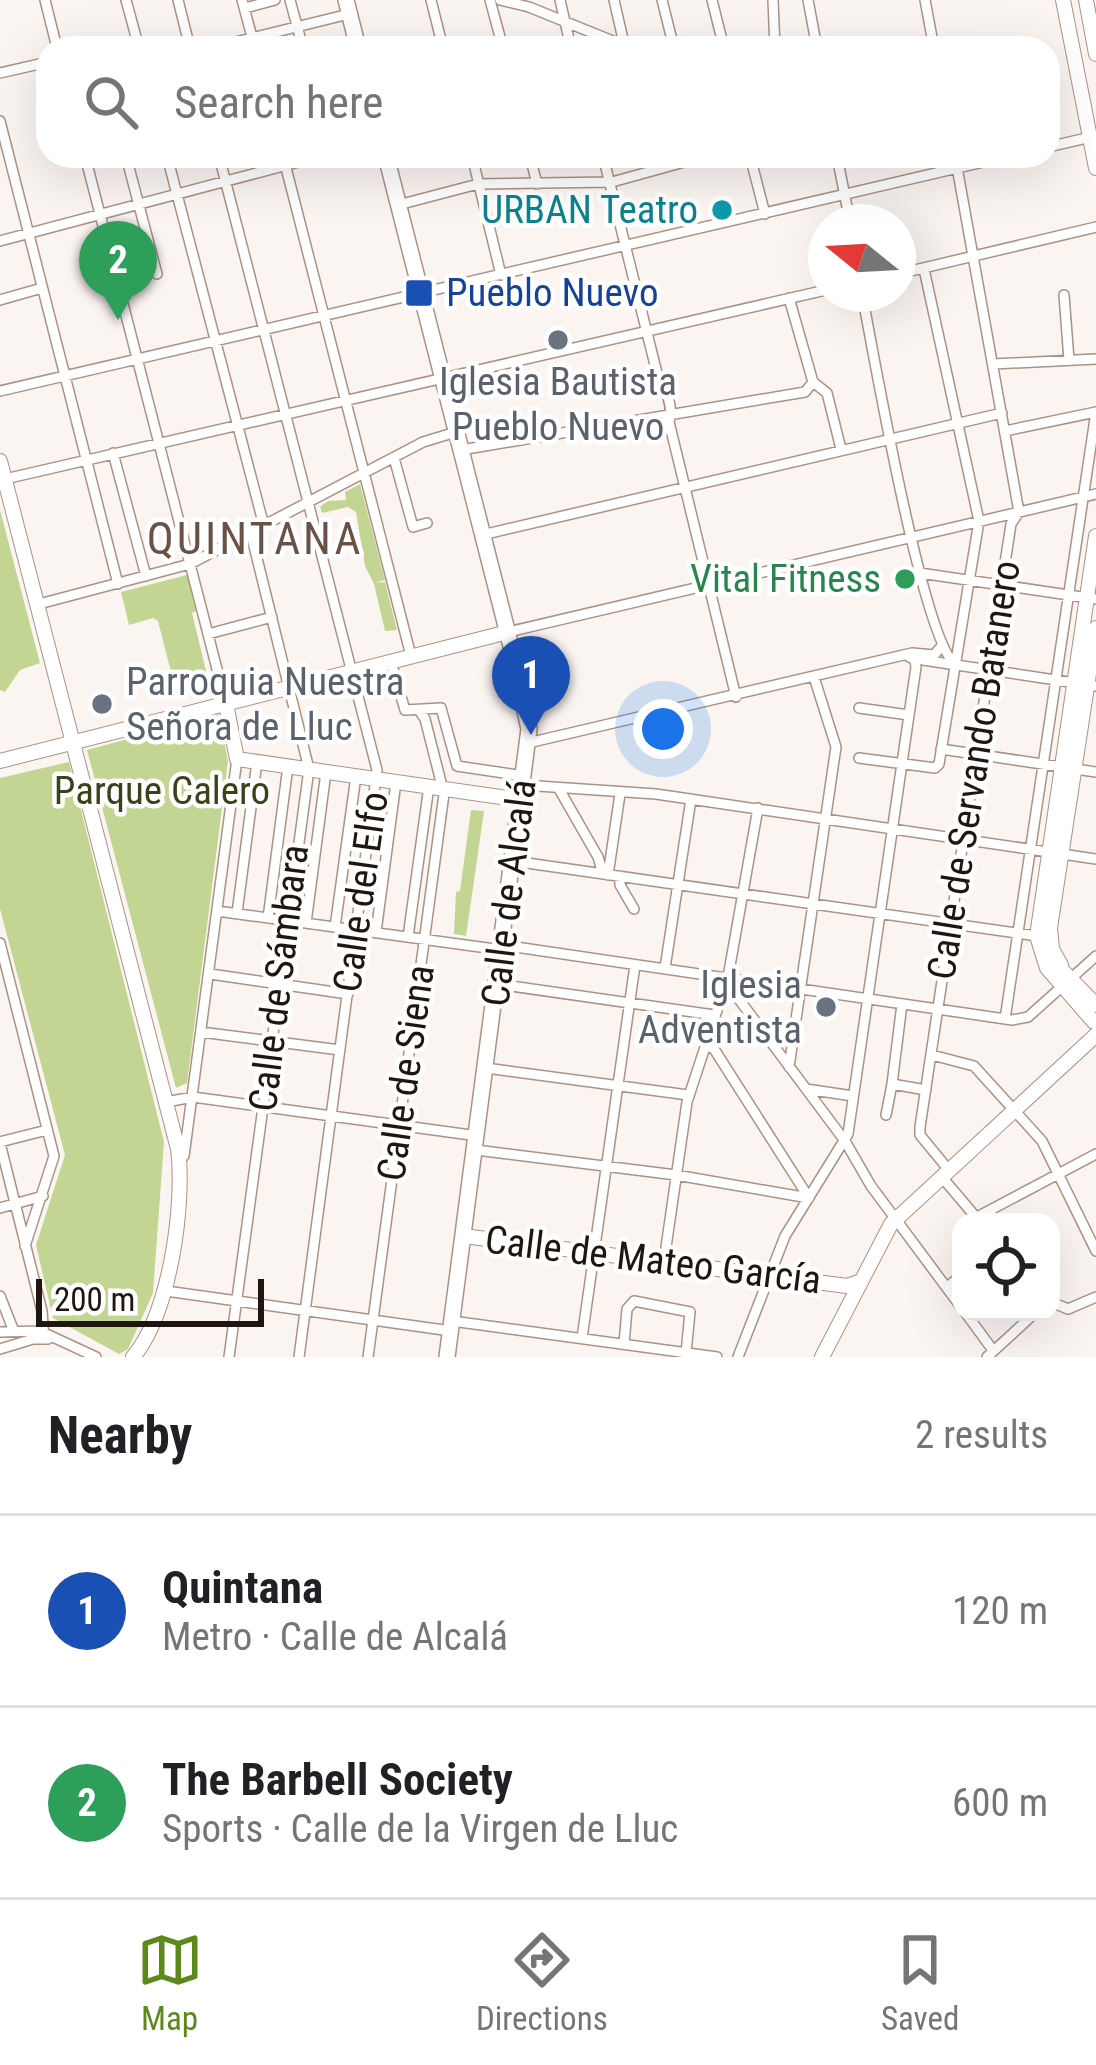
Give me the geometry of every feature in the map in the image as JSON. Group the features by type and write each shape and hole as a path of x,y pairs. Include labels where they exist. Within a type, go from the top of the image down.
{"main road":[{"path":"347,7 355,36"},
{"name":"Calle de Alcalá","path":"389,168 508,632 526,711 528,743 447,1357"}],"street":[{"path":"45,0 54,36"},
{"path":"126,0 136,36"},
{"path":"178,0 187,36"},
{"path":"251,36 243,4 275,0"},
{"path":"290,0 301,36"},
{"path":"431,0 440,36"},
{"path":"490,0 500,36"},
{"path":"500,0 600,36"},
{"path":"543,12 552,10 557,0"},
{"path":"557,0 568,36"},
{"path":"614,0 624,36"},
{"path":"662,0 671,36"},
{"path":"712,0 721,36"},
{"path":"773,0 774,36"},
{"path":"808,0 815,36"},
{"path":"925,0 932,36"},
{"path":"1063,0 1096,168"},
{"path":"1085,0 1096,54"},
{"path":"270,36 347,7"},
{"path":"0,74 36,65"},
{"path":"0,121 118,584"},
{"path":"1060,144 1093,136"},
{"path":"89,168 237,759 166,1291 140,1352"},
{"path":"129,168 157,274"},
{"path":"170,168 264,526"},
{"name":"Calle del Elfo","path":"222,168 355,671 376,779 299,1357"},
{"path":"0,241 264,168"},
{"path":"286,168 412,656"},
{"path":"475,168 501,275"},
{"path":"533,168 537,184"},
{"path":"607,168 658,377 667,389 683,487 736,697"},
{"path":"398,205 478,184 612,182 665,168"},
{"path":"753,168 766,214"},
{"path":"839,168 846,204"},
{"path":"0,391 766,214 934,168"},
{"name":"Calle de Servando Batanero","path":"957,168 1019,512 1011,524 920,1132 974,1213"},
{"path":"0,186 16,182"},
{"path":"916,271 1096,227"},
{"path":"859,758 932,768 939,764 980,521 924,269"},
{"path":"0,300 42,288"},
{"path":"4,479 808,294"},
{"path":"1064,295 1070,360"},
{"path":"789,298 813,382 827,393 841,449"},
{"path":"866,312 920,573 941,646 956,665"},
{"path":"994,364 1096,359"},
{"path":"39,604 190,564 423,442 672,415 806,392 813,382"},
{"path":"1004,431 1096,412 1091,495 1070,594 1005,1019"},
{"path":"482,535 1001,413"},
{"path":"113,453 146,576"},
{"path":"394,458 413,526 428,524"},
{"path":"0,461 180,1167"},
{"path":"0,761 508,632 1091,495"},
{"name":"Calle de Sámbara","path":"229,1357 309,769 251,534"},
{"path":"1096,536 1086,685 1053,814 1049,936 1065,977 1096,1005"},
{"path":"920,573 1091,598"},
{"path":"208,634 272,617"},
{"path":"1087,640 1096,628"},
{"path":"528,743 814,677 912,660 937,654 941,646"},
{"path":"912,660 1086,685"},
{"path":"738,1357 785,1236 845,1141 909,716 912,660"},
{"path":"391,662 403,708 408,712 435,705 441,708 457,766 523,787"},
{"path":"789,1068 836,747 814,677"},
{"path":"859,708 909,716"},
{"path":"408,937 422,836 436,787 425,719 419,710"},
{"path":"941,749 1096,772"},
{"path":"237,759 436,787 523,787 691,799 1096,860"},
{"path":"237,913 257,762"},
{"path":"268,917 288,766"},
{"path":"1037,936 1069,806 1068,767"},
{"path":"306,923 326,772"},
{"path":"335,927 356,776"},
{"path":"376,932 396,782"},
{"name":"Calle de Siena","path":"368,1357 424,939 436,787"},
{"path":"560,789 634,909"},
{"path":"610,875 620,794"},
{"path":"664,968 691,799"},
{"path":"664,1261 688,1095 727,980 758,808"},
{"path":"513,861 1037,936 1046,941 1095,1029 896,1219"},
{"path":"217,910 664,968 1005,1019 1028,1017 1065,977 1096,956"},
{"path":"0,943 54,1160 25,1246"},
{"path":"582,1338 635,965"},
{"path":"210,974 348,994"},
{"path":"727,980 952,1295"},
{"path":"497,985 714,1015"},
{"path":"0,1006 15,1001"},
{"path":"886,1115 902,1004"},
{"path":"201,1032 340,1050"},
{"path":"705,1045 714,1049 809,1198"},
{"path":"932,1055 971,1064 1042,1142 1096,1251"},
{"path":"487,1068 688,1095"},
{"path":"892,1084 926,1090"},
{"path":"806,1089 854,1096"},
{"path":"166,1102 193,1097 398,1125 605,1168 809,1198"},
{"path":"44,1335 0,1142 47,1130"},
{"path":"991,1213 1096,1154"},
{"path":"785,1195 795,1190 798,1179"},
{"path":"0,1208 43,1196"},
{"name":"Calle de Mateo García","path":"464,1236 771,1276 848,1292 861,1281 896,1219"},
{"path":"946,1287 952,1283"},
{"path":"166,1291 373,1320 582,1338 717,1357"},
{"path":"822,1357 848,1292"},
{"path":"0,1296 13,1329"},
{"path":"1060,1306 1068,1310 1096,1298"},
{"path":"624,1344 628,1305 634,1301 690,1312 686,1353"},
{"path":"970,1321 989,1353 1026,1321"},
{"path":"0,1332 13,1329 44,1335 96,1357"},
{"path":"0,1349 44,1335"},
{"path":"71,1347 83,1357"}],"green space":[{"path":"360,484 385,580 375,583 385,582 397,630 385,631 365,566 356,512 348,507 322,513 320,507 328,501 346,500 345,492"},
{"path":"0,510 40,663 20,670 5,692 0,690"},
{"path":"187,575 208,679 175,688 158,621 153,618 129,625 121,592"},
{"name":"Parque Calero","path":"219,714 228,761 187,1083 176,1088 87,750"},
{"name":"Parque Calero","path":"69,762 164,1142 153,1293 128,1349 119,1354 53,1318 36,1245 65,1155 0,909 0,778"},
{"path":"471,810 484,811 466,936 454,934 456,892 460,891"}],"place":[{"name":"URBAN Teatro","path":"722,210"},
{"name":"Pueblo Nuevo","path":"419,293"},
{"name":"The Barbell Society","path":"118,320"},
{"name":"Iglesia Bautista Pueblo Nuevo","path":"558,340"},
{"name":"Vital Fitness","path":"905,579"},
{"name":"Parroquia Nuestra Señora de Lluc","path":"102,704"},
{"name":"Quintana","path":"531,735"},
{"name":"Iglesia Adventista","path":"826,1007"}],"district":[{"name":"QUINTANA","path":"255,538"}]}
